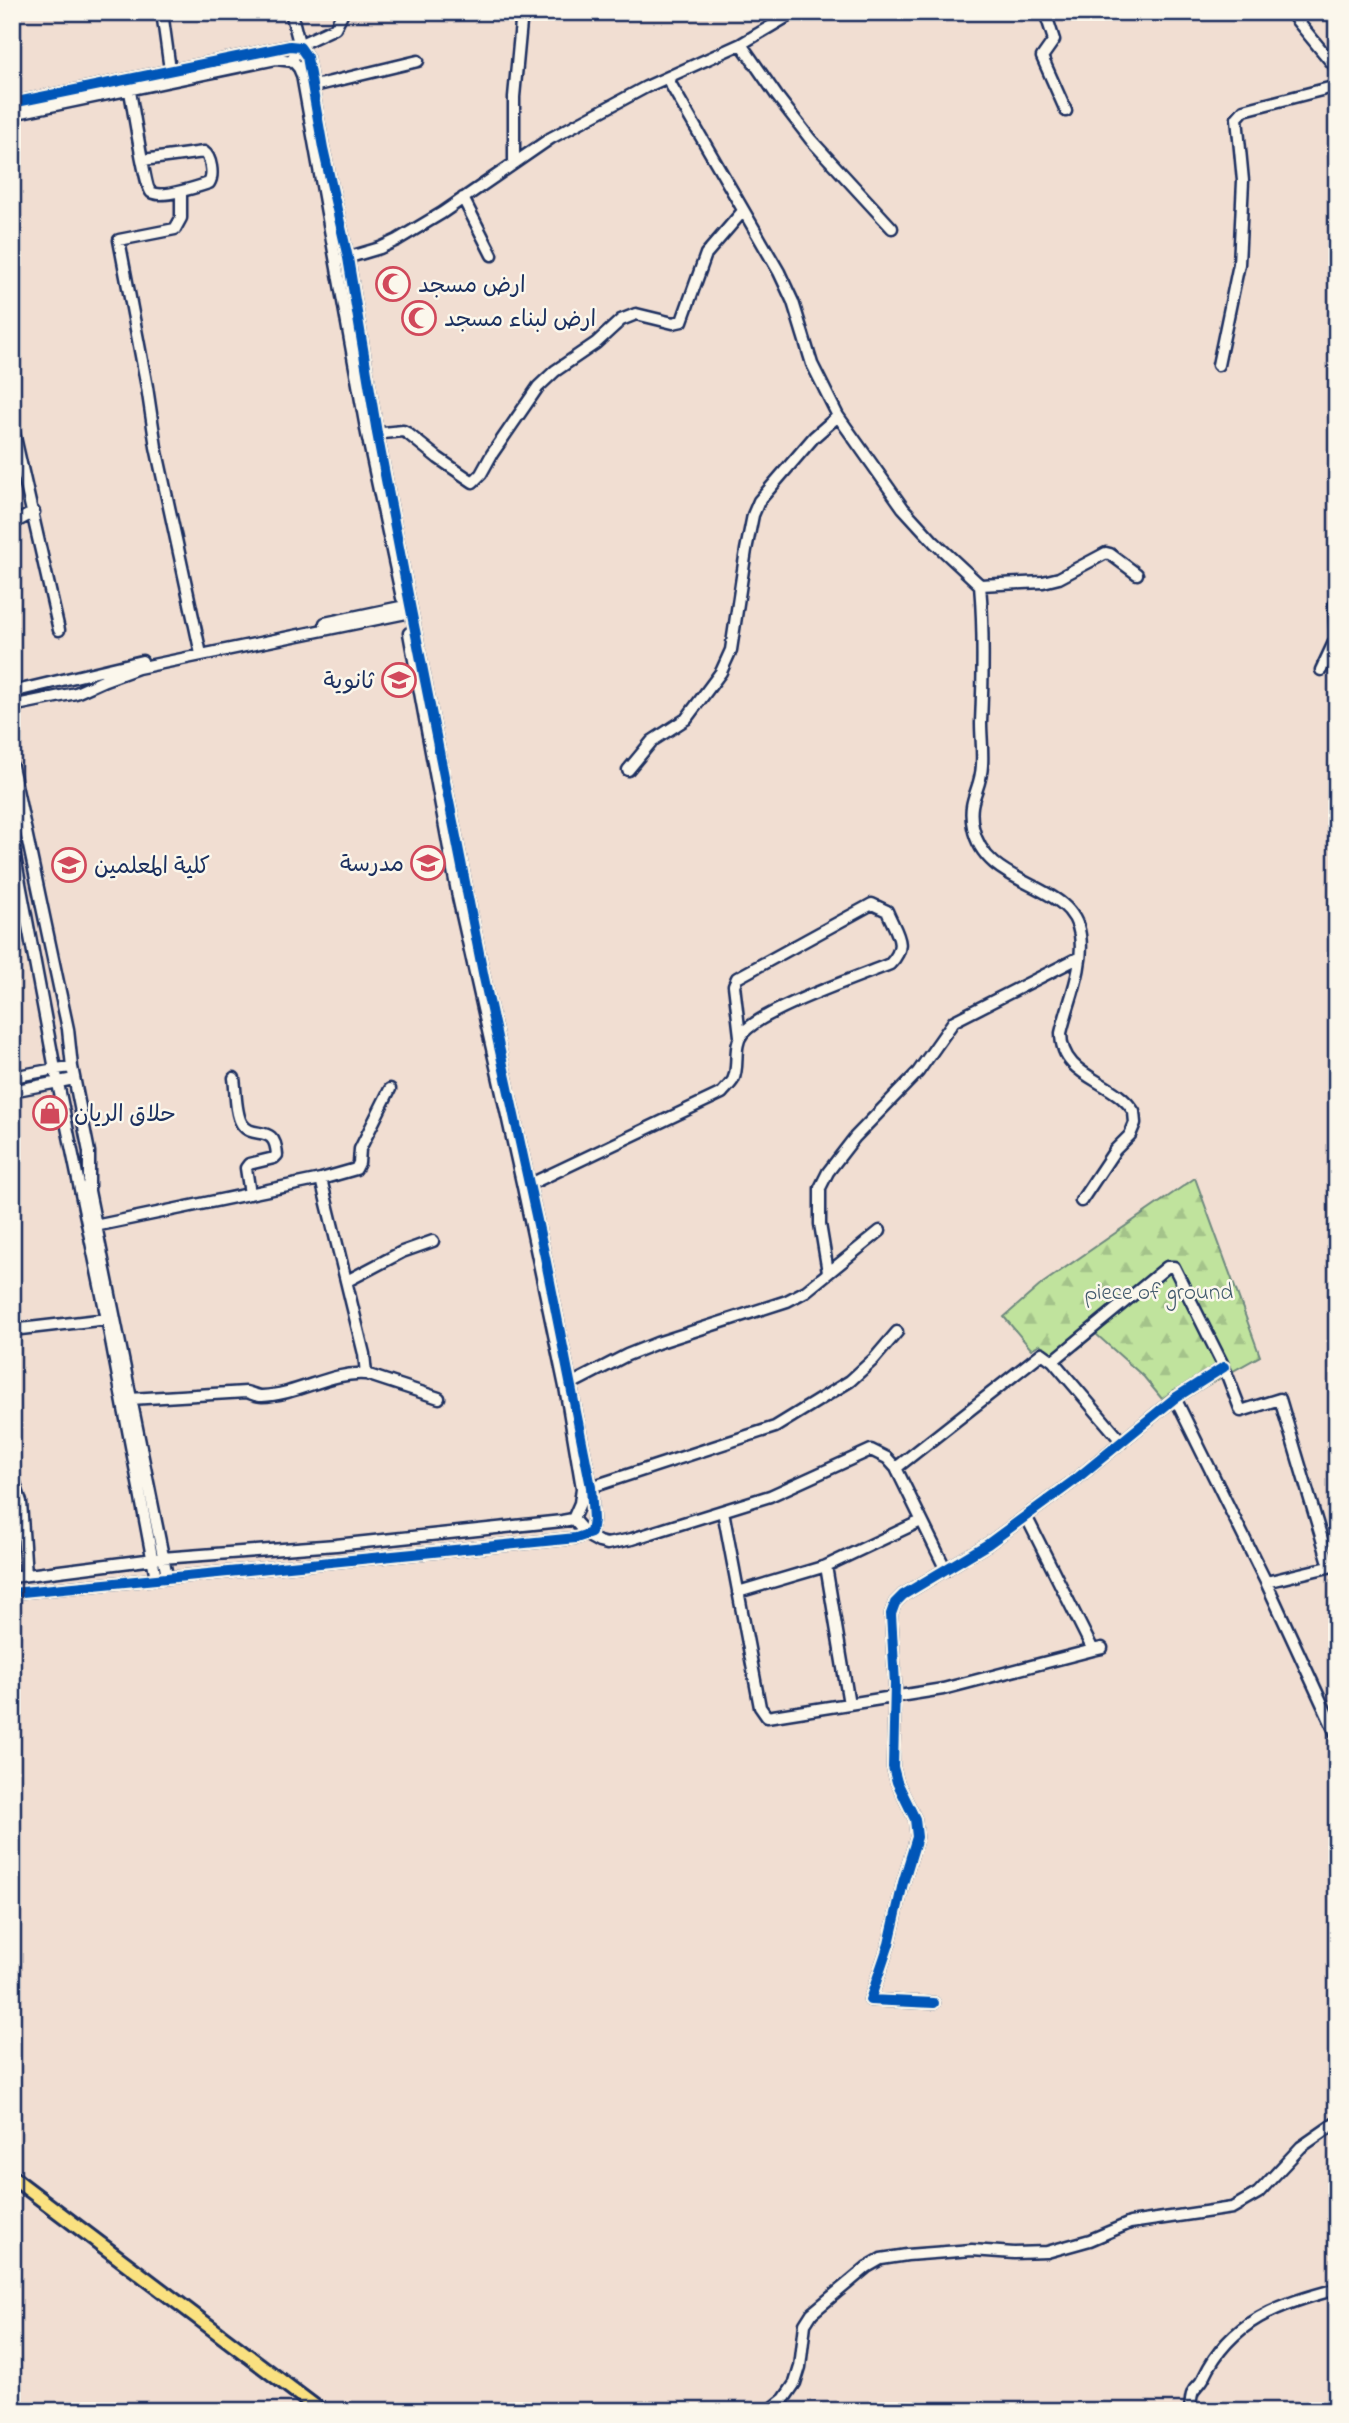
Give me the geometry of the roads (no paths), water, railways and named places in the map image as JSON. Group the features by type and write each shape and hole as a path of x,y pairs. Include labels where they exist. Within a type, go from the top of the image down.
{"main road":[{"path":"12,2177 321,2411"}],"street":[{"path":"162,12 171,76"},
{"path":"291,12 314,86 323,148 348,258 372,434"},
{"path":"291,60 309,39 335,27 343,12"},
{"path":"462,12 474,12"},
{"path":"514,162 514,97 522,12"},
{"path":"336,261 397,240 514,162 614,103 741,44 795,12"},
{"path":"1045,12 1054,40 1042,57 1066,110"},
{"path":"1290,12 1337,69"},
{"path":"741,44 811,141 892,228"},
{"path":"12,114 290,46 300,47"},
{"path":"171,76 276,59 291,60 299,68 407,609 568,1385 592,1487 593,1528 588,1536"},
{"path":"314,86 418,61"},
{"path":"667,78 793,302 812,364 838,416 903,508 980,585 983,663 982,761 979,781 971,801 973,830 978,844 994,864 1057,900 1070,912 1080,933 1080,957 1061,1033 1061,1046 1069,1062 1102,1083 1132,1108 1135,1123 1130,1135 1105,1164 1081,1201"},
{"path":"12,103 129,85"},
{"path":"129,85 144,160 145,184 149,191 153,194 181,192 211,182 211,167 206,153 144,160"},
{"path":"1218,365 1239,264 1243,181 1237,118 1244,110 1337,86"},
{"path":"181,192 181,218 175,229 119,240 148,387 156,447 201,651"},
{"path":"463,198 492,255"},
{"path":"372,434 403,431 473,482 538,387 596,343 621,320 636,314 673,323 682,321 706,254 743,211"},
{"path":"628,770 652,741 686,719 721,672 732,650 746,550 760,501 814,437 838,416"},
{"path":"12,424 59,631"},
{"path":"12,524 34,512"},
{"path":"980,585 1059,579 1106,553 1137,574"},
{"path":"1321,670 1336,638 1334,606 1337,600"},
{"path":"12,692 407,609"},
{"path":"12,706 76,693 121,673 201,651"},
{"path":"12,766 68,1029 74,1080 89,1152 92,1226 107,1319 162,1577"},
{"path":"12,841 55,1069 130,1399 157,1559"},
{"path":"526,1185 722,1093 733,1080 740,1036 734,985 737,978 872,904 887,911 901,945 899,954 890,964 766,1016 740,1036"},
{"path":"828,1272 820,1224 820,1188 828,1172 855,1137 918,1072 954,1021 1080,957"},
{"path":"12,1077 72,1067"},
{"path":"234,1078 241,1122 250,1130 268,1134 276,1145 277,1155 274,1158 249,1164 246,1168 250,1194"},
{"path":"12,1091 74,1080"},
{"path":"92,1226 321,1179 356,1169 360,1149 390,1089"},
{"path":"321,1179 364,1354 366,1374"},
{"path":"568,1385 657,1343 787,1301 806,1291 880,1231"},
{"path":"347,1281 402,1252 433,1241"},
{"path":"1053,1361 1170,1266 1174,1267 1224,1367 1241,1411 1280,1399 1334,1566 1265,1582"},
{"path":"12,1330 107,1319"},
{"path":"592,1487 775,1427 850,1381 897,1332"},
{"path":"895,1468 1042,1353 1053,1361 1122,1441"},
{"path":"934,2003 870,2000 917,1837 915,1819 895,1775 891,1614 895,1603 903,1595 988,1544 1175,1398 1224,1367"},
{"path":"130,1399 246,1392 258,1396 287,1393 348,1374 366,1374 439,1398"},
{"path":"568,1385 582,1488 580,1503 573,1519"},
{"path":"1175,1398 1337,1736"},
{"path":"573,1519 588,1536 607,1544 632,1539 770,1496 871,1450 887,1458 895,1468 946,1570"},
{"path":"12,1474 21,1502 26,1575"},
{"path":"723,1511 760,1707 763,1714 771,1718 943,1689 1098,1649 1026,1516"},
{"path":"12,1577 157,1559 336,1545 573,1519"},
{"path":"738,1591 826,1566 921,1521"},
{"path":"12,1593 588,1536"},
{"path":"826,1566 849,1704"},
{"path":"769,2411 784,2399 795,2383 800,2367 805,2324 812,2313 867,2267 881,2259 972,2250 1047,2252 1090,2240 1130,2223 1231,2208 1258,2193 1301,2147 1337,2122"},
{"path":"1190,2411 1192,2392 1203,2381 1222,2346 1234,2334 1272,2310 1337,2289"}],"place":[{"name":"ارض مسجد","path":"393,284"},
{"name":"ارض لبناء مسجد","path":"419,318"},
{"name":"ثانوية","path":"399,680"},
{"name":"مدرسة","path":"428,863"},
{"name":"كلية المعلمين","path":"69,865"},
{"name":"حلاق الريان","path":"50,1113"}],"park label":[{"name":"piece of ground","path":"1159,1291"}]}
